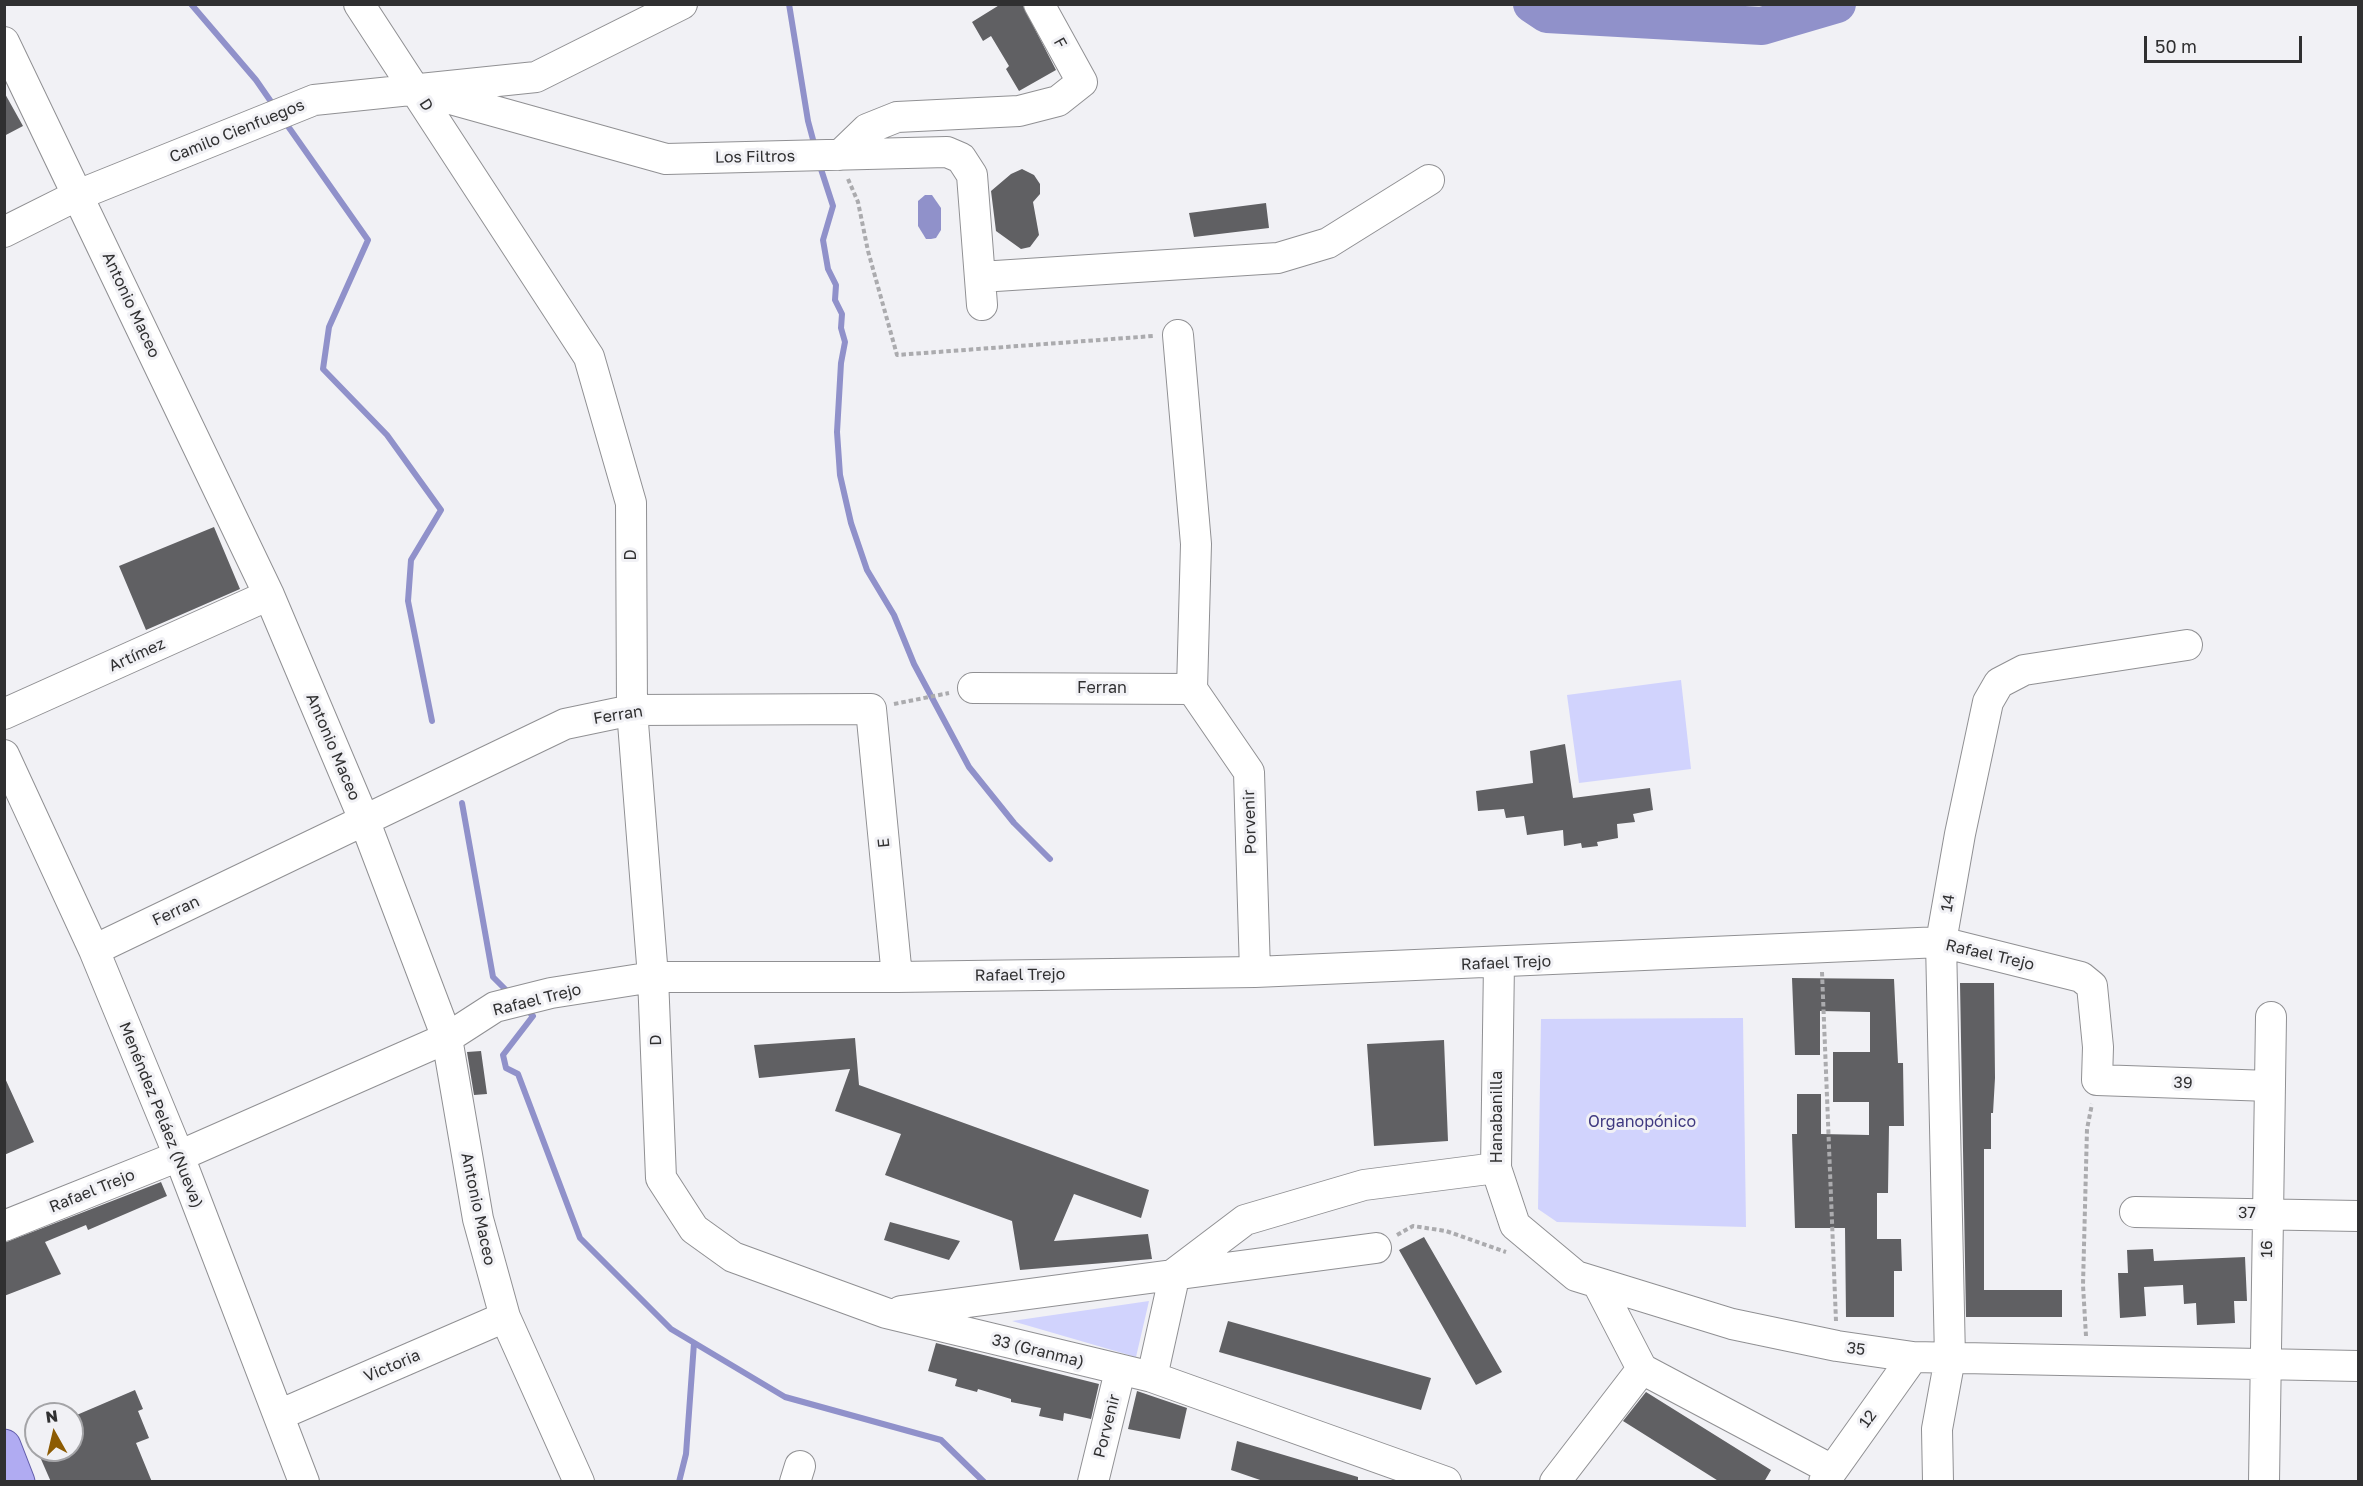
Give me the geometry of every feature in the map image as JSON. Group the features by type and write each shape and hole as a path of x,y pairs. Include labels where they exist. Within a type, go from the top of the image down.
{"main road":[{"path":"4,1446 18,1482"}],"street":[{"name":"D","path":"359,4 589,357 631,503 632,710 653,977 661,1178"},
{"name":"Camilo Cienfuegos","path":"4,232 78,195 314,100 536,76 682,4"},
{"name":"F","path":"840,155 867,129 897,117 1019,111 1058,101 1082,82 1039,4"},
{"name":"Antonio Maceo","path":"4,42 269,596 365,822 447,1038 478,1219 505,1317 579,1482"},
{"name":"Los Filtros","path":"416,89 666,159 946,152 961,158 972,175 981,291 1278,258 1329,243 1429,180"},
{"path":"1178,335 1196,544 1192,689"},
{"name":"Artímez","path":"4,714 269,596"},
{"name":"14","path":"1938,1482 1937,1429 1950,1358 1941,942 1960,834 1988,702 1999,683 2024,670 2187,645"},
{"name":"Ferran","path":"973,688 1192,689"},
{"name":"Porvenir","path":"1192,689 1249,772 1255,972"},
{"name":"Ferran","path":"94,950 365,822 565,724 632,710 871,709"},
{"name":"E","path":"871,709 897,977"},
{"name":"Menéndez Peláez (Nueva)","path":"4,755 94,950 179,1156 304,1482"},
{"name":"Rafael Trejo","path":"4,1226 179,1156 447,1038 495,1007 551,993 653,977 897,977 1255,972 1941,942 2082,977 2092,986 2098,1047 2097,1080"},
{"name":"Hanabanilla","path":"1498,963 1496,1168 1515,1224 1587,1280"},
{"name":"16","path":"2264,1482 2271,1017"},
{"name":"39","path":"2097,1080 2270,1086"},
{"path":"1152,1377 1175,1274 1245,1220 1364,1185 1496,1168"},
{"name":"33 (Granma)","path":"661,1178 694,1229 733,1257 886,1313 1152,1377 1446,1482"},
{"name":"37","path":"2135,1212 2358,1215"},
{"path":"886,1313 1376,1248"},
{"path":"1587,1280 1642,1369 1828,1476"},
{"name":"35","path":"1587,1280 1732,1324 1837,1346 1913,1357 2358,1366"},
{"name":"Victoria","path":"279,1415 505,1317"},
{"name":"12","path":"1828,1476 1913,1357"},
{"path":"1555,1482 1642,1369"},
{"name":"Porvenir","path":"1093,1482 1120,1371"}],"path":[{"path":"871,709 973,688"},
{"path":"1821,948 1837,1346"},
{"path":"2087,1361 2083,1285 2087,1129 2097,1080"},
{"path":"1376,1248 1413,1226 1446,1231 1511,1254"}],"green space":[{"path":"1681,680 1691,769 1579,783 1567,695"},
{"name":"Organopónico","path":"1743,1018 1746,1227 1557,1222 1538,1209 1541,1019"},
{"path":"1149,1301 1136,1357 1012,1321"}],"shaded area":[{"path":"925,195 932,195 941,208 941,230 936,238 931,239 926,239 918,226 918,201"}],"building":[{"path":"1001,4 1022,4 1056,70 1019,91 1006,69 1009,66 991,36 983,41 972,22"},
{"path":"4,92 23,126 4,136"},
{"path":"1022,169 1034,175 1040,184 1040,194 1033,202 1039,235 1030,247 1021,249 996,231 991,191 1011,174"},
{"path":"1266,203 1269,228 1194,237 1189,213"},
{"path":"214,527 240,589 146,630 119,566"},
{"path":"1565,744 1573,798 1650,788 1653,810 1633,814 1635,822 1617,824 1618,838 1597,842 1598,846 1582,848 1581,843 1564,846 1563,830 1527,835 1524,816 1506,818 1504,809 1478,811 1476,791 1533,783 1530,751"},
{"path":"1792,978 1894,979 1898,1063 1903,1063 1904,1126 1889,1126 1888,1193 1877,1193 1877,1239 1901,1239 1902,1271 1894,1271 1894,1317 1846,1317 1845,1228 1795,1228 1792,1134 1797,1134 1797,1094 1821,1094 1821,1134 1869,1135 1869,1102 1833,1102 1833,1052 1870,1052 1870,1012 1820,1011 1820,1055 1795,1055"},
{"path":"1960,983 1994,983 1995,1078 1993,1113 1991,1113 1991,1149 1984,1149 1984,1290 2062,1290 2062,1317 1966,1317"},
{"path":"855,1038 859,1085 1149,1190 1141,1218 1074,1194 1054,1241 1148,1234 1152,1259 1020,1270 1012,1221 885,1175 901,1134 835,1111 850,1069 759,1078 754,1045"},
{"path":"1444,1040 1448,1141 1374,1146 1367,1044"},
{"path":"481,1051 487,1094 474,1095 467,1052"},
{"path":"4,1076 34,1142 4,1155"},
{"path":"161,1182 167,1196 88,1230 86,1225 45,1242 61,1274 4,1296 4,1243"},
{"path":"890,1222 960,1241 949,1260 884,1240"},
{"path":"1424,1237 1502,1372 1476,1385 1399,1250"},
{"path":"2153,1249 2154,1261 2245,1257 2247,1301 2234,1301 2235,1323 2197,1325 2196,1303 2184,1304 2183,1285 2144,1287 2146,1316 2120,1318 2118,1273 2128,1273 2127,1250"},
{"path":"1228,1321 1431,1378 1421,1410 1219,1352"},
{"path":"936,1343 1099,1384 1091,1419 1064,1413 1063,1421 1039,1416 1041,1408 1011,1402 1011,1399 978,1389 977,1392 955,1386 957,1379 928,1371"},
{"path":"135,1390 143,1409 138,1411 149,1438 136,1443 152,1482 51,1482 42,1462 84,1462 84,1412"},
{"path":"1137,1391 1187,1408 1180,1439 1128,1429"},
{"path":"1646,1392 1771,1470 1764,1482 1720,1482 1623,1421"},
{"path":"1237,1441 1358,1477 1358,1482 1266,1482 1231,1470"}],"waterway":[{"path":"191,4 256,80 274,106"},
{"path":"789,4 808,121 815,147"},
{"name":"Hanabanilla","path":"1532,4 1547,14 1762,26 1837,4"},
{"path":"285,122 368,240 329,327 323,369 387,435 441,510 411,560 408,601 432,721"},
{"path":"819,163 833,206 823,240 828,269 836,285 835,300 842,314 841,328 845,342 841,363 837,432 840,475 851,523 867,570 894,615 914,664 969,767 1014,823 1050,859"},
{"path":"462,803 493,977 510,994"},
{"path":"526,1009 533,1016 503,1055 506,1068 518,1074 580,1238 671,1329 785,1397 941,1440 984,1482"},
{"path":"679,1482 686,1454 694,1343"}]}
